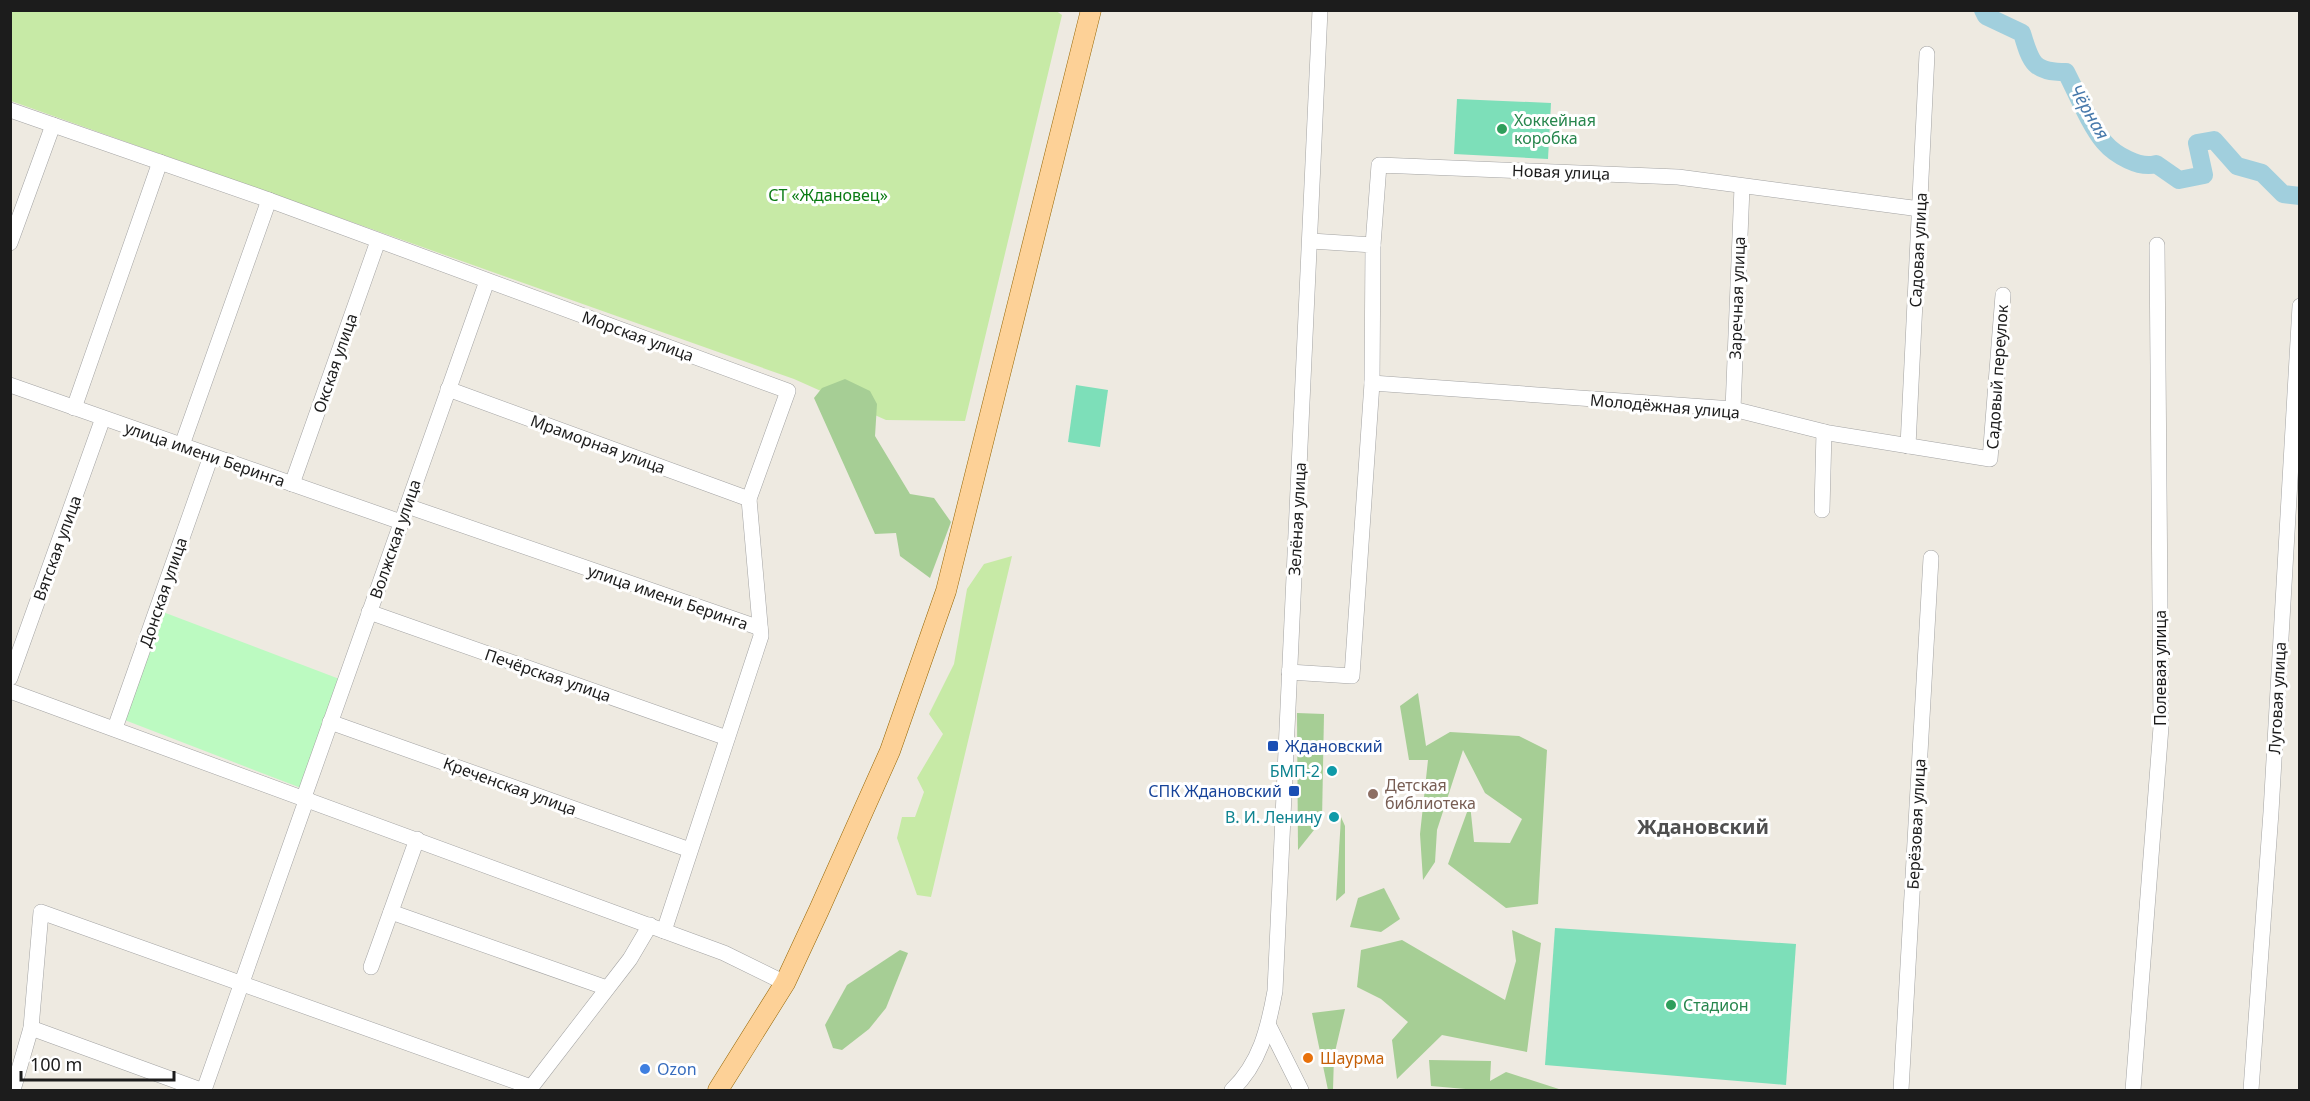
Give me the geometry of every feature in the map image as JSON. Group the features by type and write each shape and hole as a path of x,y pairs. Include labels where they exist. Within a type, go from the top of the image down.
{"main road":[{"path":"718,1090 785,984 890,751 946,591 1091,10"}],"street":[{"name":"Зелёная улица","path":"1232,1090 1254,1064 1269,1026 1275,992 1320,10"},
{"name":"Садовая улица","path":"1908,446 1927,54"},
{"name":"Морская улица","path":"10,110 269,200 788,390 749,499"},
{"path":"10,243 53,125"},
{"path":"74,408 160,162"},
{"name":"Новая улица","path":"1373,245 1379,165 1678,177 1920,209"},
{"name":"Заречная улица","path":"1733,409 1742,187"},
{"path":"182,446 269,200"},
{"name":"Окская улица","path":"292,484 378,241"},
{"path":"1289,672 1353,676 1372,383 1373,245 1311,241"},
{"name":"Полевая улица","path":"2133,1090 2161,727 2157,245"},
{"name":"Волжская улица","path":"203,1090 330,722 487,281"},
{"name":"Садовый переулок","path":"1990,459 2003,295"},
{"name":"Луговая улица","path":"2251,1090 2271,812 2300,306"},
{"name":"Молодёжная улица","path":"1372,383 1733,409 1824,432 1990,459"},
{"name":"улица имени Беринга","path":"10,385 401,522"},
{"name":"Мраморная улица","path":"448,389 749,499"},
{"name":"Вятская улица","path":"10,678 104,418"},
{"path":"1822,510 1824,432"},
{"name":"Донская улица","path":"115,728 212,456"},
{"path":"13,1090 31,1028 41,912 241,982 530,1089 607,988 657,928 690,850 761,636 749,499"},
{"name":"улица имени Беринга","path":"406,506 760,628"},
{"name":"Берёзовая улица","path":"1901,1090 1931,558"},
{"name":"Печёрская улица","path":"369,612 727,738"},
{"path":"10,690 723,953 785,984"},
{"name":"Креченская улица","path":"330,722 690,850"},
{"path":"371,967 417,839"},
{"path":"391,912 607,988"},
{"path":"1269,1026 1301,1090"},
{"path":"31,1028 203,1090"}],"green space":[{"name":"СТ «Ждановец»","path":"1055,10 1062,15 965,421 886,420 794,379 11,101 11,11"},
{"name":"Хоккейная коробка","path":"1457,99 1551,103 1548,159 1454,154"},
{"path":"845,379 870,391 877,404 875,436 910,494 934,498 951,522 930,578 900,556 896,533 875,534 814,398 822,388"},
{"path":"1076,385 1108,390 1100,447 1068,442"},
{"path":"1012,556 931,897 917,895 897,838 902,817 915,817 924,792 917,778 943,734 929,714 954,664 967,589 984,564"},
{"path":"163,612 342,680 301,788 122,719"},
{"path":"1418,693 1426,746 1450,732 1519,736 1547,750 1538,904 1506,908 1448,864 1470,804 1474,842 1510,843 1522,819 1485,793 1463,750 1437,830 1435,862 1423,880 1420,834 1428,760 1409,760 1400,706"},
{"path":"1297,713 1324,714 1322,820 1298,850"},
{"path":"1341,817 1345,826 1345,893 1336,901"},
{"path":"1384,888 1400,919 1381,932 1350,927 1358,898"},
{"name":"Стадион","path":"1555,928 1796,944 1786,1085 1545,1065"},
{"path":"1512,930 1541,943 1527,1052 1442,1035 1397,1079 1392,1040 1408,1022 1381,999 1357,987 1361,950 1402,940 1505,1000 1516,961"},
{"path":"900,950 908,953 886,1008 869,1029 842,1050 833,1048 825,1025 847,985"},
{"path":"1345,1009 1334,1056 1333,1090 1328,1090 1312,1013"},
{"path":"1429,1060 1491,1061 1490,1081 1506,1072 1562,1090 1477,1090 1431,1086"}],"waterway":[{"name":"Чёрная","path":"1983,10 1986,16 2022,33 2031,59 2040,68 2066,72 2099,135 2121,156 2135,163 2156,164 2179,180 2204,175 2197,143 2214,140 2237,166 2262,173 2283,194 2300,196"}],"place":[{"name":"Хоккейная коробка","path":"1502,129"},
{"name":"Ждановский","path":"1273,746"},
{"name":"БМП-2","path":"1332,771"},
{"name":"СПК Ждановский","path":"1294,791"},
{"name":"Детская библиотека","path":"1373,794"},
{"name":"В. И. Ленину","path":"1334,817"},
{"name":"Стадион","path":"1671,1005"},
{"name":"Шаурма","path":"1308,1058"},
{"name":"Ozon","path":"645,1069"}],"district":[{"name":"Ждановский","path":"1703,827"}]}
